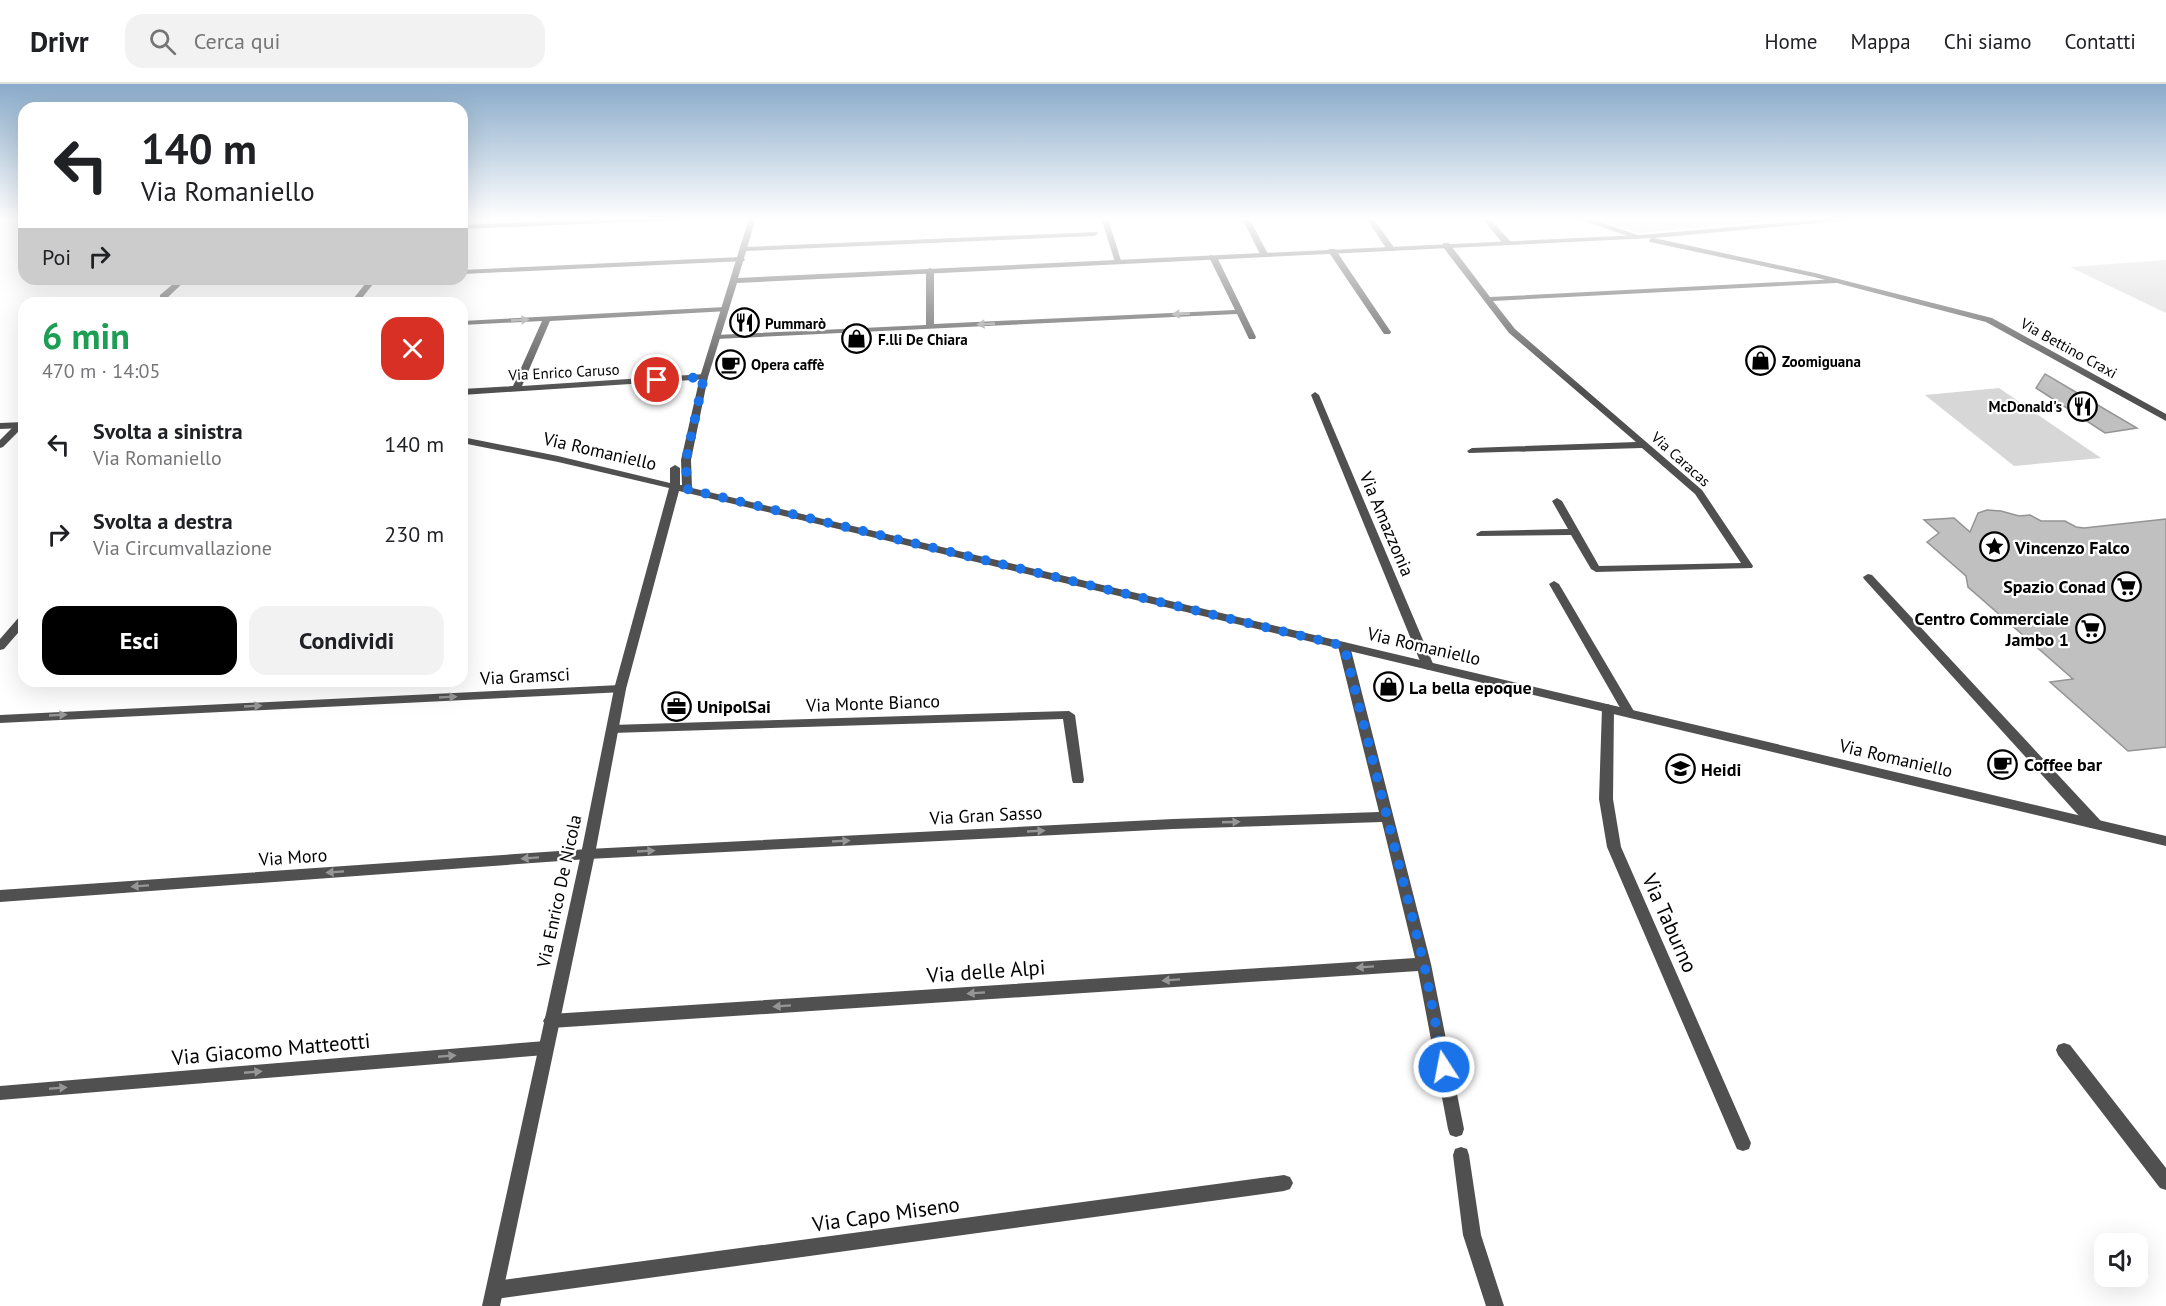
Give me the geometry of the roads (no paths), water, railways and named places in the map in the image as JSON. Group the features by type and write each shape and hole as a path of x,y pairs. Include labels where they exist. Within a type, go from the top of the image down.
{"street":[{"path":"681,488 704,377 735,275"},
{"path":"733,281 840,275"},
{"path":"930,275 930,326"},
{"path":"1222,275 1252,337"},
{"path":"1348,275 1387,332"},
{"name":"Via Caracas","path":"1469,275 1512,331 1699,492 1748,566 1596,569 1557,501"},
{"name":"Via Bettino Craxi","path":"1810,275 1989,320 2166,418"},
{"path":"1488,299 1836,281"},
{"path":"163,297 176,285"},
{"path":"359,297 368,285"},
{"path":"468,323 725,309"},
{"path":"716,337 1239,312"},
{"path":"517,388 547,319"},
{"name":"Via Enrico Caruso","path":"468,392 704,377"},
{"name":"Via Amazzonia","path":"1315,395 1428,666"},
{"path":"0,426 18,425"},
{"path":"0,445 18,429"},
{"name":"Via Romaniello","path":"468,441 652,481 2166,841"},
{"path":"1472,451 1644,445"},
{"path":"652,481 686,460"},
{"path":"675,468 681,488"},
{"name":"Via Enrico De Nicola","path":"493,1298 544,1048 588,854 620,689 681,488"},
{"path":"1481,534 1574,532"},
{"path":"1868,577 2095,824"},
{"path":"1554,584 1629,713"},
{"path":"0,646 18,626"},
{"path":"1344,646 1424,964 1456,1129"},
{"name":"Via Gramsci","path":"0,718 620,689"},
{"name":"Via Taburno","path":"1608,708 1606,799 1614,847 1743,1143"},
{"name":"Via Monte Bianco","path":"612,729 1069,715 1078,780"},
{"name":"Via Gran Sasso","path":"588,854 1173,824 1387,817"},
{"name":"Via Moro","path":"0,896 588,854"},
{"name":"Via delle Alpi","path":"551,1021 1424,964"},
{"name":"Via Giacomo Matteotti","path":"0,1093 544,1048"},
{"path":"2064,1050 2166,1182"},
{"path":"1461,1155 1472,1235 1495,1306"},
{"name":"Via Capo Miseno","path":"493,1298 1284,1183"}],"place":[{"name":"Pummarò","path":"744,323"},
{"name":"F.lli De Chiara","path":"857,339"},
{"name":"Zoomiguana","path":"1761,361"},
{"name":"Opera caffè","path":"730,364"},
{"name":"McDonald's","path":"2083,406"},
{"name":"Vincenzo Falco","path":"1994,547"},
{"name":"Spazio Conad","path":"2127,586"},
{"name":"Centro Commerciale Jambo 1","path":"2090,628"},
{"name":"La bella epoque","path":"1388,687"},
{"name":"UnipolSai","path":"676,706"},
{"name":"Coffee bar","path":"2003,764"},
{"name":"Heidi","path":"1680,769"}]}
